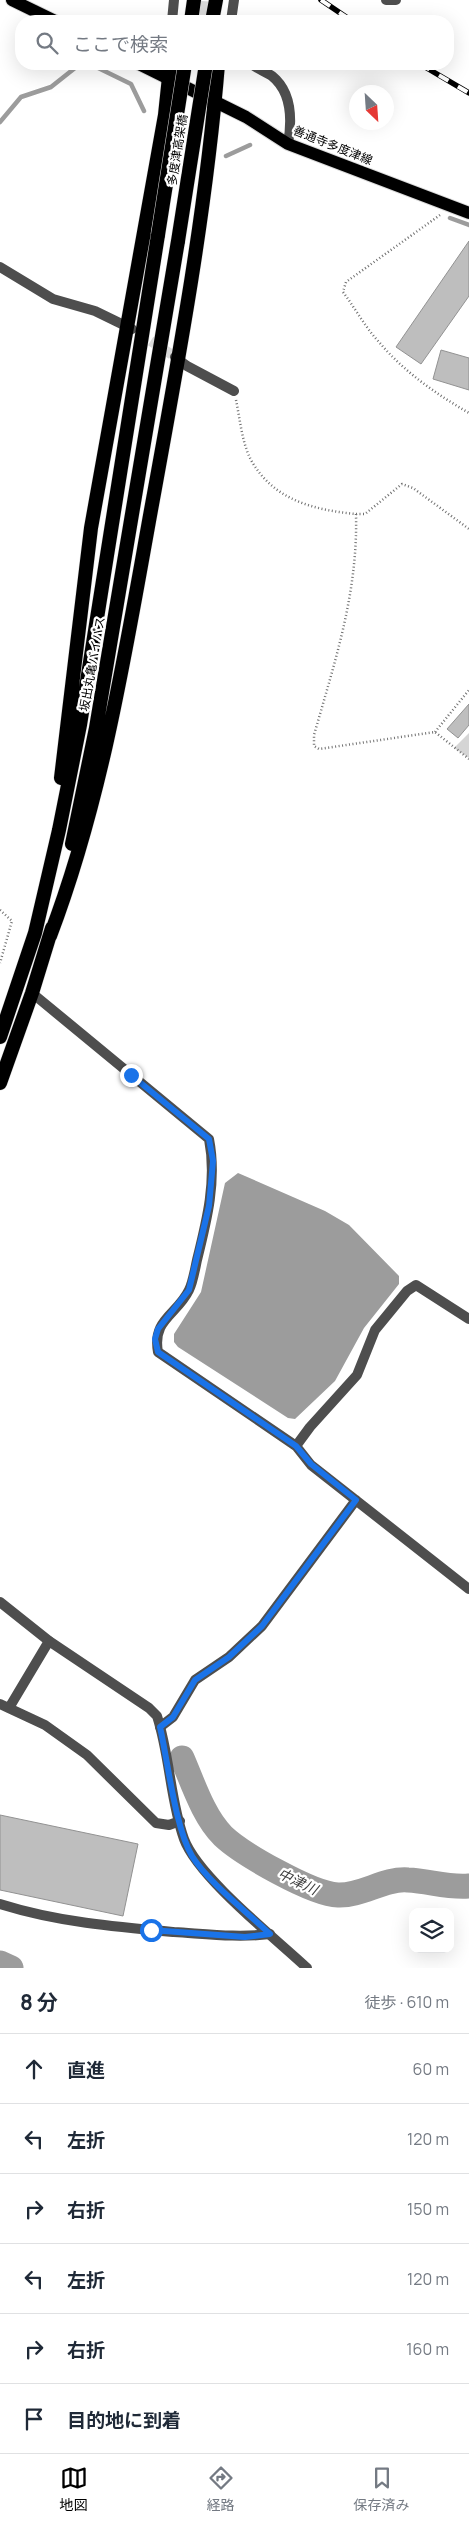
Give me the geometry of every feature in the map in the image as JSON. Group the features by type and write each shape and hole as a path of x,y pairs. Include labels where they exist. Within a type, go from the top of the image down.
{"highway":[{"path":"194,0 200,15"},
{"path":"205,15 216,0"},
{"path":"52,859 91,528 129,327 172,70"},
{"name":"多度津高架橋","path":"158,235 184,70"},
{"name":"多度津高架橋","path":"178,241 205,70"},
{"path":"50,936 69,885 116,705 176,357 216,103 218,70"},
{"name":"坂出丸亀バイパス","path":"0,1036 34,932 52,859 80,725 158,235"},
{"name":"坂出丸亀バイパス","path":"0,1083 50,936 96,728 178,241"}],"main road":[{"path":"12,0 43,15"},
{"name":"善通寺多度津線","path":"172,70 216,103 246,117 288,144 469,213"}],"street":[{"path":"173,15 174,0"},
{"path":"232,15 234,0"},
{"path":"386,0 396,0"},
{"path":"261,70 273,77 284,92 290,108 291,128 288,144"},
{"path":"0,268 53,299 95,311 129,327"},
{"path":"176,357 186,366 234,391"},
{"path":"32,993 209,1139 213,1174 200,1250 189,1290 158,1329 155,1339 158,1352 296,1446 311,1464 469,1589"},
{"path":"296,1446 310,1427 357,1375 375,1330 407,1291 416,1285 469,1319"},
{"path":"160,1727 173,1717 195,1680 229,1657 262,1626 356,1500"},
{"path":"0,1602 49,1641 149,1708 157,1716 184,1838 193,1857 219,1885 307,1968"},
{"path":"49,1641 4,1706 45,1726 87,1755 156,1823 168,1825 180,1821"},
{"path":"0,1904 60,1918 124,1928 245,1937 270,1934"}],"path":[{"path":"452,207 346,282 343,292 378,342 409,372 443,398 469,413"},
{"path":"234,391 251,459 264,478 304,505 325,511 365,514 402,484 412,488 469,529"},
{"path":"356,514 352,595 312,742 318,749 435,732 469,690"},
{"path":"435,732 469,759"},
{"path":"0,910 12,921 0,963"}],"shaded area":[{"path":"469,733 469,758 454,748"},
{"path":"238,1173 325,1211 349,1225 399,1276 399,1284 364,1328 335,1381 295,1419 288,1418 178,1347 174,1342 174,1334 201,1292 225,1183"}],"building":[{"path":"469,241 469,296 421,364 396,347"},
{"path":"441,350 469,358 469,390 433,379"},
{"path":"469,704 469,725 458,738 447,729"},
{"path":"0,1815 138,1844 123,1916 0,1890"}],"waterway":[{"path":"0,122 21,97 51,87 72,70"},
{"path":"102,70 131,84 144,111"},
{"path":"226,156 250,145"},
{"path":"450,218 469,225"},
{"name":"中津川","path":"182,1758 204,1809 223,1836 245,1853 295,1881 326,1893 338,1895 356,1893 399,1880 469,1886"},
{"path":"0,1963 11,1968"}],"tunnel":[{"path":"201,15 202,0"},
{"path":"138,333 174,356"}],"railway":[{"path":"321,0 343,15"},
{"path":"430,70 469,93"}],"route":[{"path":"131,1075 209,1139 213,1161 209,1206 189,1290 158,1329 155,1339 158,1352 296,1446 311,1464 356,1500 262,1626 229,1657 195,1680 173,1717 160,1727 184,1838 193,1857 270,1934 245,1937 151,1930"}]}
